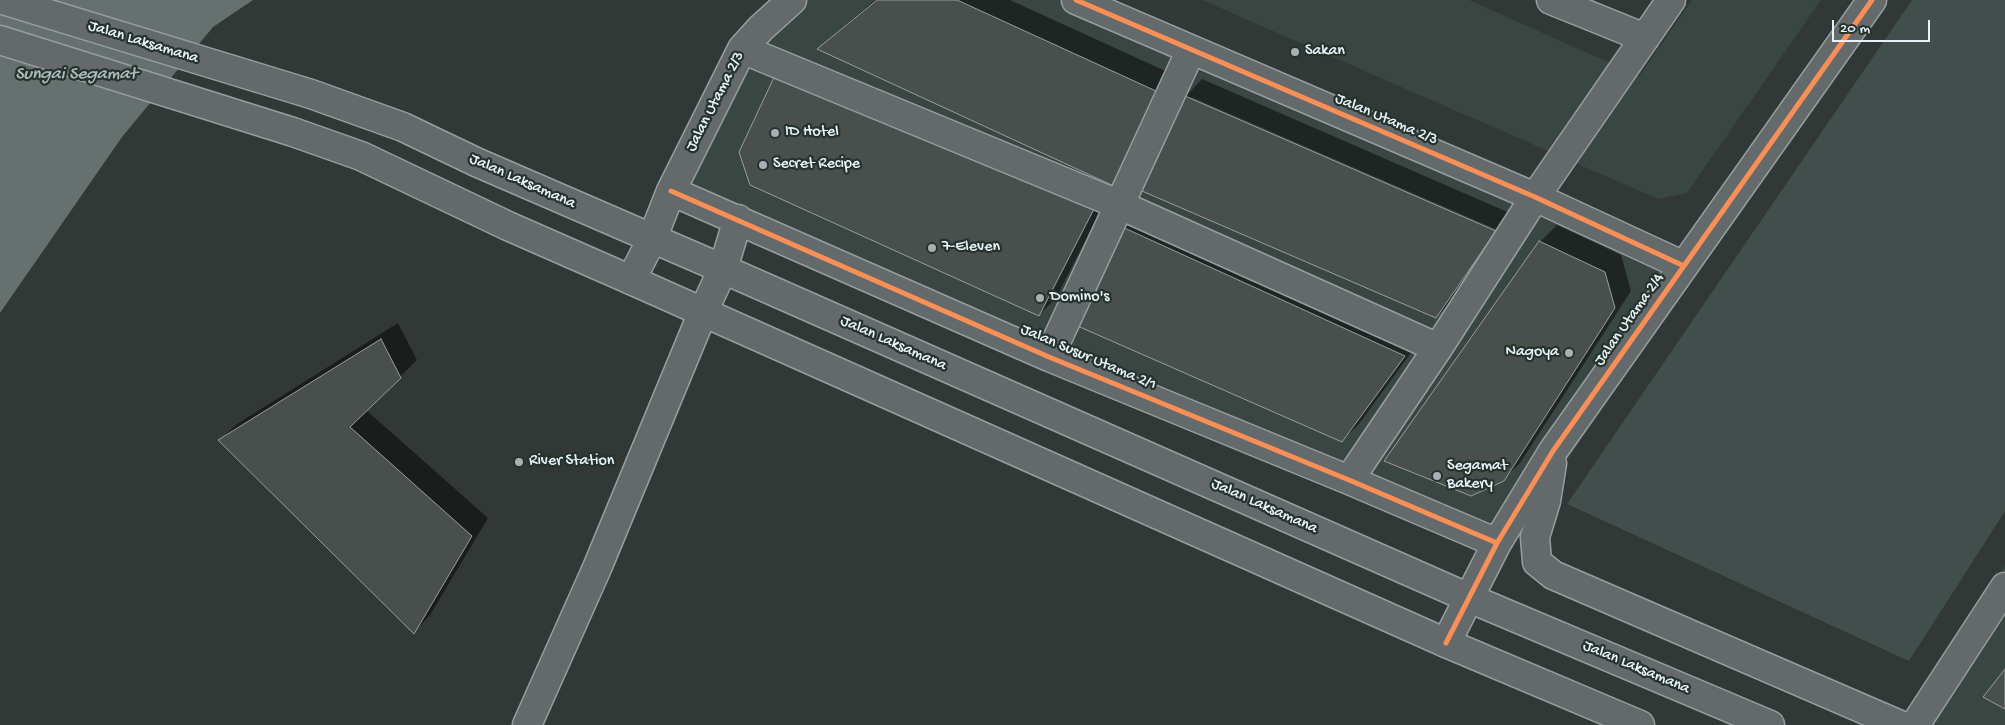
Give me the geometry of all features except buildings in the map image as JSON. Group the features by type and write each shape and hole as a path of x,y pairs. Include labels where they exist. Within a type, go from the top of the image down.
{"street":[{"name":"Jalan Laksamana","path":"3,0 311,94 403,127 476,162 1469,598 1770,725"},
{"name":"Jalan Utama 2/3","path":"631,280 652,239 672,191 742,49 761,28 792,0"},
{"name":"Jalan Utama 2/3","path":"1076,0 1535,197 1684,266"},
{"path":"1551,0 1645,38"},
{"path":"1350,480 1535,197 1671,0"},
{"name":"Jalan Utama 2/4","path":"1446,643 1497,543 1553,451 1872,0"},
{"path":"0,40 293,132 361,156 508,226 1446,643 1640,725"},
{"path":"742,49 1120,205 1438,348"},
{"path":"1049,357 1191,50"},
{"name":"Jalan Susur Utama 2/1","path":"672,191 1049,357 1350,480 1497,543"},
{"path":"527,725 597,568 703,312 723,269 738,219"},
{"path":"1553,451 1546,501 1535,537 1537,562 1553,575 1900,725"},
{"path":"1915,725 2005,588"}],"shaded area":[{"path":"776,0 1107,0 1702,262 1501,557 657,195"},
{"path":"1202,0 1469,0 1639,76 1692,0 1821,0 1687,193 1658,199"},
{"path":"1912,0 2005,0 2005,511 1909,661 1567,504"},
{"path":"2005,565 2005,725 1933,725 1908,714"}],"water":[{"name":"Sungai Segamat","path":"0,0 253,0 213,27 122,137 0,313"}],"cycle path":[{"path":"1076,0 1535,197 1684,266"},
{"path":"1446,643 1497,543 1553,451 1872,0"},
{"path":"671,191 1049,357 1497,543"}],"place":[{"name":"Sakan","path":"1295,52"},
{"name":"ID Hotel","path":"775,133"},
{"name":"Secret Recipe","path":"763,165"},
{"name":"7-Eleven","path":"932,248"},
{"name":"Domino's","path":"1040,298"},
{"name":"Nagoya","path":"1569,353"},
{"name":"River Station","path":"519,462"},
{"name":"Segamat Bakery","path":"1437,476"}]}
